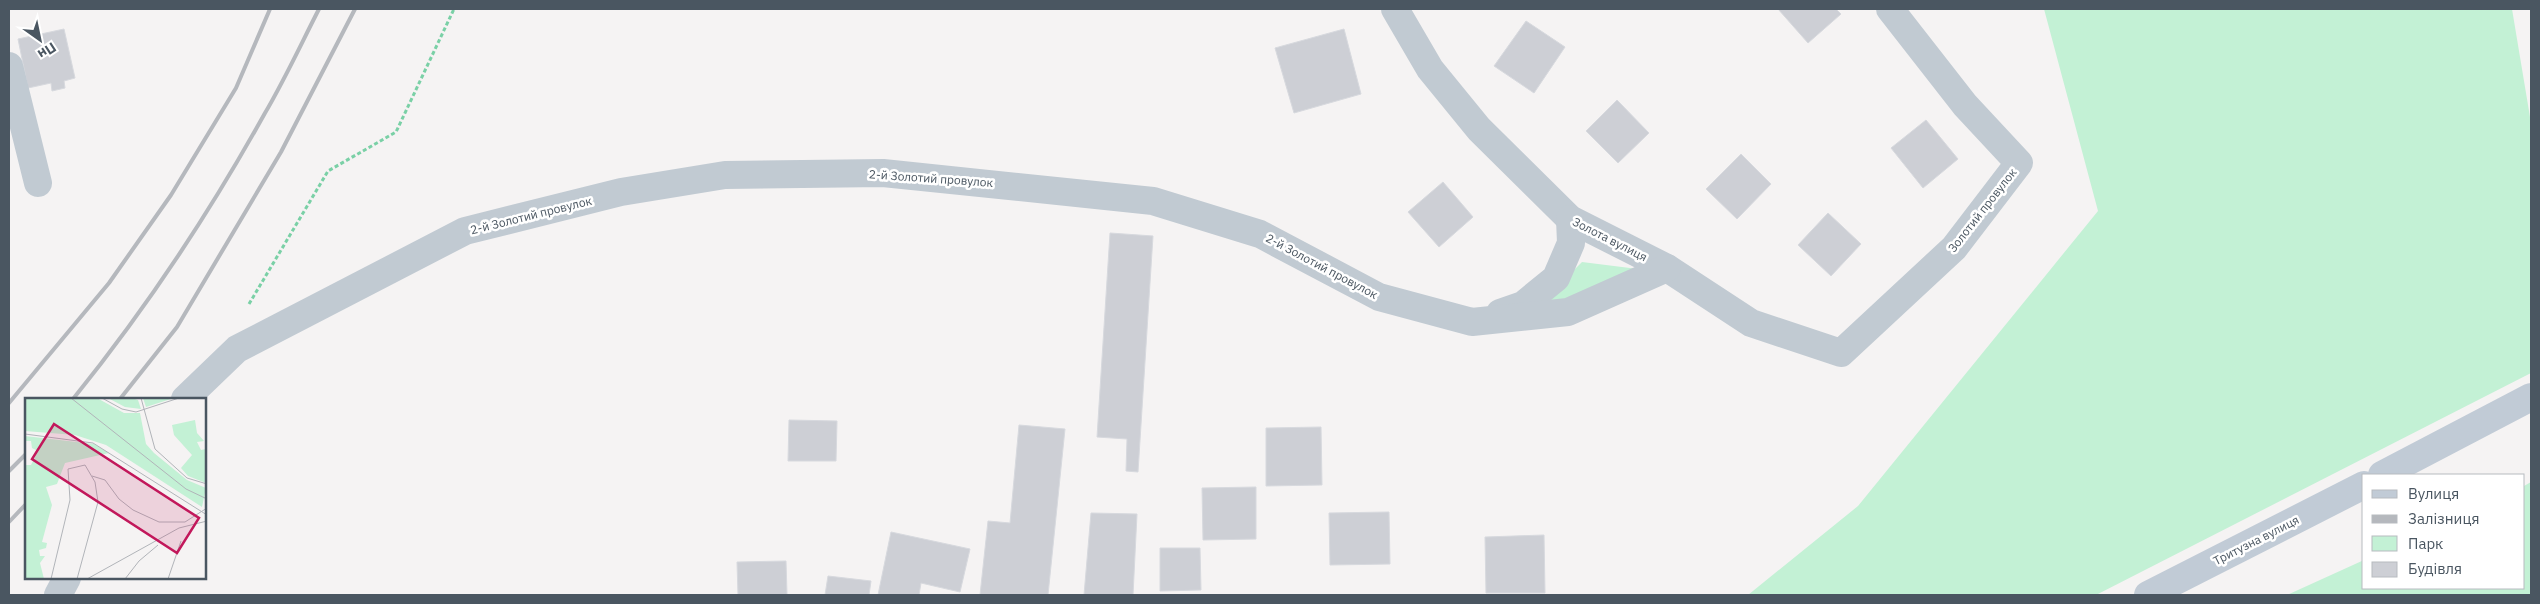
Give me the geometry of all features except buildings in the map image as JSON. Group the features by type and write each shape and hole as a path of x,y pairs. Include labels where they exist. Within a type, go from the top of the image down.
{"street":[{"name":"Золота вулиця","path":"1395,9 1430,69 1479,129 1570,219 1668,268 1750,323 1841,353"},
{"name":"Золотий провулок","path":"1841,353 1954,248 2020,163 1965,105 1890,9"},
{"path":"9,66 38,183"},
{"name":"2-й Золотий провулок","path":"186,398 237,349 465,231 621,192 726,175 883,173 1152,201 1260,234 1379,297 1472,322 1568,312 1668,268"},
{"path":"1472,322 1523,305 1556,278 1571,243 1570,219"},
{"path":"2384,474 2531,397"},
{"name":"Тритузна вулиця","path":"2148,595 2362,486"},
{"path":"58,595 66,579"}],"path":[{"path":"247,307 328,171 396,132 454,9"}],"green space":[{"path":"2044,9 2512,9 2531,123 2531,373 2096,595 1748,595 1858,506 2098,211"},
{"path":"1582,262 1638,269 1583,298 1537,307"},
{"path":"2531,482 2531,595 2287,595 2362,561 2362,589 2525,589 2525,485"}],"railway":[{"path":"9,403 109,283 171,195 236,88 270,9"},
{"path":"74,398 151,296 222,188 272,100 319,9"},
{"path":"121,398 177,327 281,152 355,9"},
{"path":"9,471 25,455"},
{"path":"9,522 25,505"}]}
